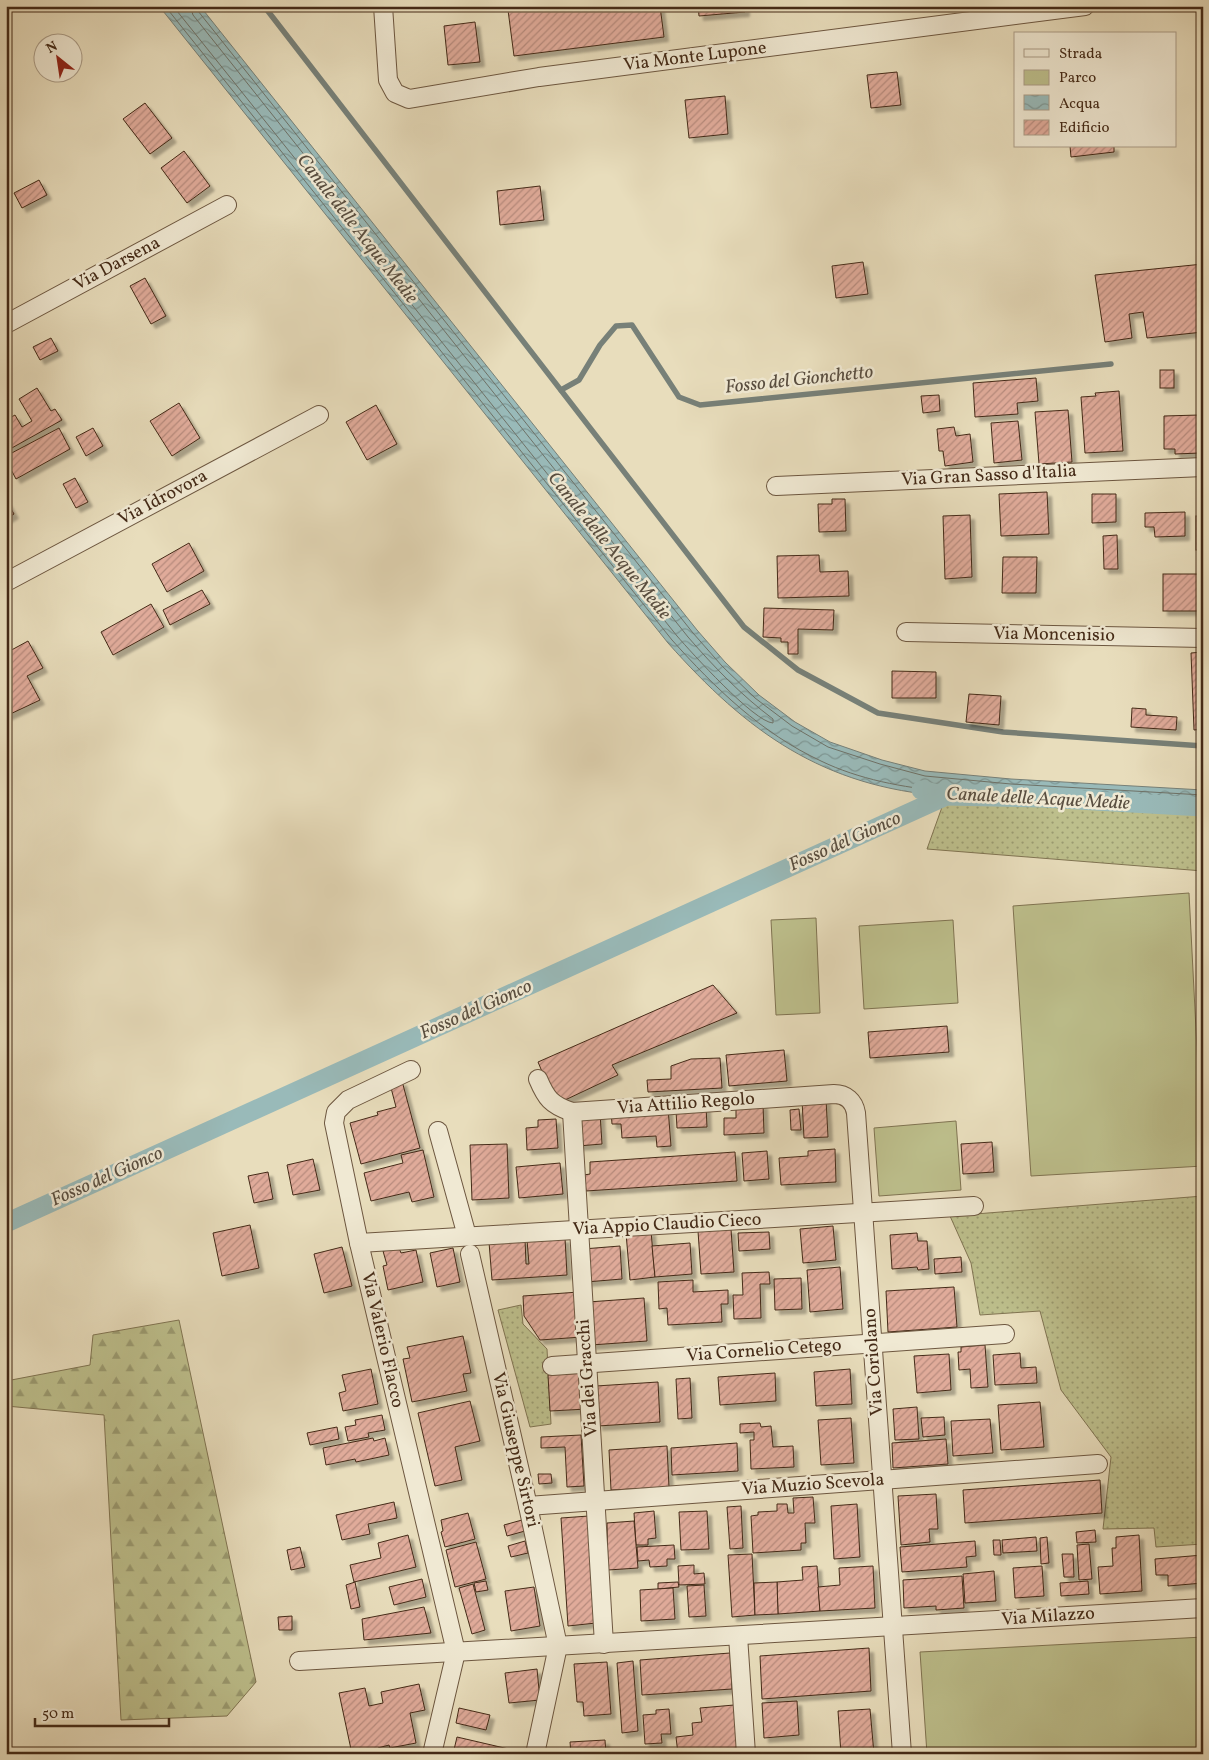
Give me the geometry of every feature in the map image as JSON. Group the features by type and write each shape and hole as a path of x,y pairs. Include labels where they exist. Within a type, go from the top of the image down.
{"street":[{"name":"Via Monte Lupone","path":"383,6 388,80 395,93 409,99 549,76 1085,6"},
{"name":"Via Darsena","path":"6,324 227,205"},
{"name":"Via Idrovora","path":"6,582 319,415"},
{"name":"Via Gran Sasso d'Italia","path":"776,486 1203,467"},
{"name":"Via Moncenisio","path":"906,632 1203,638"},
{"name":"Via Valerio Flacco","path":"410,1070 348,1100 340,1108 335,1118 334,1128 359,1243 456,1652"},
{"path":"538,1079 543,1092 551,1102 572,1112"},
{"name":"Via Attilio Regolo","path":"572,1112 834,1094 850,1099"},
{"name":"Via Coriolano","path":"850,1099 856,1113 902,1754"},
{"name":"Via dei Gracchi","path":"572,1112 604,1644"},
{"path":"438,1131 467,1236"},
{"name":"Via Appio Claudio Cieco","path":"359,1243 974,1206"},
{"name":"Via Giuseppe Sirtori","path":"470,1254 558,1646"},
{"name":"Via Cornelio Cetego","path":"552,1366 1005,1334"},
{"name":"Via Muzio Scevola","path":"528,1506 1098,1464"},
{"name":"Via Milazzo","path":"893,1627 1203,1608"},
{"path":"299,1661 893,1627"},
{"path":"738,1636 746,1754"},
{"path":"535,1754 558,1646"},
{"path":"432,1754 456,1652"}],"green space":[{"path":"946,796 1042,798 1203,807 1203,871 927,849"},
{"path":"1189,893 1203,1166 1031,1176 1013,906"},
{"path":"816,918 820,1013 776,1015 771,920"},
{"path":"953,920 958,1003 864,1009 859,926"},
{"path":"956,1121 961,1190 879,1196 874,1128"},
{"path":"1203,1196 1203,1544 1156,1547 1154,1528 1103,1529 1111,1457 1061,1390 1040,1311 980,1315 971,1263 950,1216"},
{"path":"521,1305 523,1324 547,1349 551,1424 530,1427 498,1310"},
{"path":"179,1320 256,1682 227,1716 121,1720 104,1415 6,1406 6,1381 90,1365 93,1335"},
{"path":"1203,1637 1203,1754 927,1754 920,1652"}],"water":[{"path":"159,6 200,6 697,630 725,662 759,695 795,722 830,742 882,760 925,771 1011,779 1203,790 1203,807 1101,800 957,797 901,790 861,781 825,767 790,750 758,728 727,703 668,643"}],"building":[{"path":"540,6 660,6 664,37 514,56 508,10"},
{"path":"698,6 745,6 745,12 699,16"},
{"path":"475,22 480,62 448,65 444,26"},
{"path":"897,72 901,105 871,108 867,75"},
{"path":"725,96 728,134 689,138 685,100"},
{"path":"145,103 172,138 150,154 123,119"},
{"path":"1070,148 1114,148 1114,152 1071,157"},
{"path":"184,151 210,186 187,203 161,168"},
{"path":"39,180 47,195 22,208 14,193"},
{"path":"540,186 544,220 500,225 497,191"},
{"path":"863,262 868,294 836,298 832,266"},
{"path":"1203,264 1203,332 1147,338 1143,312 1129,314 1132,338 1105,342 1095,275"},
{"path":"145,278 166,316 151,324 130,286"},
{"path":"51,338 58,351 40,360 33,347"},
{"path":"1160,370 1174,370 1174,388 1160,388"},
{"path":"1036,378 1038,401 1017,403 1018,414 975,417 973,383"},
{"path":"37,388 51,411 55,409 62,420 10,449 6,443 6,420 15,415 22,427 32,421 19,399"},
{"path":"1119,391 1123,451 1085,453 1081,397 1096,396 1095,393"},
{"path":"939,395 940,411 923,413 921,396"},
{"path":"179,403 200,438 172,456 150,421"},
{"path":"376,405 397,444 367,460 346,422"},
{"path":"1068,410 1072,462 1039,464 1035,412"},
{"path":"1199,415 1200,453 1175,454 1175,449 1164,449 1164,416"},
{"path":"1018,421 1022,460 994,463 991,423"},
{"path":"954,427 956,436 970,434 973,462 945,466 943,451 939,451 937,429"},
{"path":"59,428 70,449 16,479 6,460 6,456"},
{"path":"93,428 103,446 86,456 76,437"},
{"path":"75,478 88,502 76,508 63,484"},
{"path":"1047,492 1049,534 1001,536 999,494"},
{"path":"1092,494 1116,494 1116,522 1092,523"},
{"path":"832,499 845,499 846,531 819,532 818,504 832,504"},
{"path":"6,500 14,514 6,519"},
{"path":"1185,512 1185,536 1155,537 1154,527 1145,527 1145,513"},
{"path":"970,515 972,577 945,579 943,516"},
{"path":"1196,516 1203,516 1203,550 1196,550"},
{"path":"1117,535 1118,569 1104,569 1103,536"},
{"path":"189,543 204,571 167,592 152,564"},
{"path":"819,555 820,572 848,571 849,596 778,598 777,556"},
{"path":"1003,557 1037,557 1036,593 1002,593"},
{"path":"1163,574 1203,574 1203,611 1163,611"},
{"path":"202,590 210,604 170,625 163,610"},
{"path":"151,604 164,627 113,655 101,632"},
{"path":"764,608 834,610 833,630 798,629 798,654 788,654 788,642 781,642 781,638 763,637"},
{"path":"28,641 43,668 27,676 40,700 6,716 6,653"},
{"path":"1203,652 1203,729 1194,730 1191,653"},
{"path":"892,671 936,672 936,698 892,698"},
{"path":"969,694 1001,696 999,725 966,722"},
{"path":"1132,708 1146,709 1146,715 1177,717 1176,730 1131,727"},
{"path":"713,985 737,1013 612,1065 618,1075 565,1100 554,1100 538,1062"},
{"path":"947,1026 949,1052 870,1058 868,1032"},
{"path":"784,1050 787,1081 729,1086 726,1055"},
{"path":"720,1058 722,1088 648,1092 647,1080 671,1079 671,1066 691,1059"},
{"path":"402,1081 420,1148 361,1164 350,1123 378,1115 377,1112 396,1107 390,1084"},
{"path":"826,1099 828,1137 804,1138 802,1100"},
{"path":"763,1104 764,1133 724,1135 724,1118 736,1118 736,1105"},
{"path":"706,1106 707,1127 677,1128 676,1111"},
{"path":"668,1108 671,1146 657,1147 656,1136 622,1138 621,1124 612,1124 611,1112"},
{"path":"799,1109 801,1130 791,1130 790,1110"},
{"path":"600,1113 602,1144 578,1146 576,1114"},
{"path":"556,1119 558,1148 527,1150 526,1128 538,1127 538,1120"},
{"path":"992,1142 994,1172 963,1174 961,1144"},
{"path":"507,1144 509,1198 472,1200 470,1145"},
{"path":"835,1149 836,1182 781,1185 779,1158 808,1156 808,1151"},
{"path":"423,1150 434,1197 412,1202 409,1192 371,1201 364,1173 403,1163 401,1155"},
{"path":"767,1151 769,1179 744,1181 742,1153"},
{"path":"735,1152 737,1181 586,1191 584,1175 590,1174 590,1162"},
{"path":"313,1159 320,1190 293,1195 287,1165"},
{"path":"560,1163 563,1194 519,1198 516,1167"},
{"path":"268,1172 273,1199 254,1203 248,1176"},
{"path":"250,1225 259,1268 222,1276 213,1233"},
{"path":"833,1226 836,1260 803,1263 800,1229"},
{"path":"731,1229 734,1272 701,1274 698,1231"},
{"path":"651,1231 655,1277 630,1280 626,1233"},
{"path":"769,1232 770,1249 739,1251 738,1233"},
{"path":"917,1233 918,1241 927,1241 929,1269 918,1270 917,1267 892,1269 890,1235"},
{"path":"565,1238 567,1275 492,1280 489,1242 525,1239 526,1264 529,1264 527,1240"},
{"path":"690,1243 692,1274 655,1277 652,1246"},
{"path":"620,1246 622,1279 586,1282 583,1249"},
{"path":"342,1247 352,1286 324,1293 314,1254"},
{"path":"399,1248 401,1253 416,1250 423,1282 388,1290 383,1266 387,1265 383,1251"},
{"path":"453,1248 460,1282 437,1287 430,1253"},
{"path":"961,1257 962,1272 935,1274 934,1259"},
{"path":"840,1267 843,1309 810,1312 807,1270"},
{"path":"769,1272 770,1284 760,1284 761,1318 734,1319 733,1295 743,1295 742,1273"},
{"path":"801,1278 802,1309 775,1310 774,1279"},
{"path":"693,1280 693,1292 728,1290 728,1304 721,1304 722,1322 668,1325 667,1308 659,1309 658,1282"},
{"path":"954,1287 957,1327 888,1332 886,1291"},
{"path":"579,1292 582,1337 540,1340 524,1316 523,1296"},
{"path":"644,1298 647,1341 591,1345 588,1302"},
{"path":"463,1336 471,1373 463,1374 467,1391 412,1402 403,1359 410,1358 407,1347"},
{"path":"985,1345 988,1387 971,1388 970,1369 959,1370 958,1352 961,1352 961,1347"},
{"path":"1020,1353 1021,1368 1036,1367 1037,1383 995,1385 993,1355"},
{"path":"949,1354 951,1390 917,1393 914,1356"},
{"path":"371,1369 378,1404 343,1411 339,1393 346,1391 342,1375"},
{"path":"850,1369 852,1404 816,1406 814,1372"},
{"path":"585,1373 587,1409 550,1411 548,1375"},
{"path":"775,1373 776,1401 720,1405 718,1377"},
{"path":"690,1378 692,1418 678,1419 676,1379"},
{"path":"658,1382 660,1422 598,1426 596,1386"},
{"path":"470,1401 480,1441 455,1447 462,1480 435,1486 418,1413"},
{"path":"1040,1402 1044,1447 1001,1450 998,1405"},
{"path":"917,1407 919,1439 895,1440 893,1409"},
{"path":"382,1415 385,1430 368,1433 369,1437 348,1441 345,1427 356,1425 355,1420"},
{"path":"944,1417 945,1435 923,1437 921,1418"},
{"path":"851,1418 854,1463 821,1465 818,1420"},
{"path":"990,1419 993,1453 953,1456 951,1421"},
{"path":"760,1423 761,1427 771,1426 773,1447 793,1446 794,1467 751,1469 750,1440 754,1440 754,1432 740,1433 740,1424"},
{"path":"337,1427 339,1439 310,1445 307,1433"},
{"path":"581,1435 584,1486 567,1487 565,1447 541,1448 541,1437"},
{"path":"373,1438 374,1441 385,1438 389,1455 356,1462 355,1459 326,1465 323,1448"},
{"path":"946,1439 948,1464 893,1468 892,1443"},
{"path":"737,1443 738,1471 672,1475 671,1448"},
{"path":"667,1446 669,1487 611,1490 609,1450"},
{"path":"538,1474 551,1474 552,1483 539,1484"},
{"path":"1100,1480 1102,1513 965,1523 963,1490"},
{"path":"936,1494 938,1529 929,1529 930,1542 901,1545 898,1496"},
{"path":"813,1497 815,1523 805,1523 806,1543 801,1543 801,1550 753,1553 751,1516 758,1515 758,1512 777,1511 777,1504 787,1504 788,1513 794,1513 793,1498"},
{"path":"394,1502 397,1518 368,1524 370,1534 342,1540 336,1515"},
{"path":"857,1504 860,1557 834,1559 831,1506"},
{"path":"741,1506 743,1548 730,1549 727,1507"},
{"path":"654,1511 656,1538 648,1539 648,1545 636,1545 634,1513"},
{"path":"707,1511 709,1549 681,1550 679,1512"},
{"path":"468,1513 475,1539 445,1547 441,1532 443,1531 441,1520"},
{"path":"589,1516 596,1623 568,1626 561,1518"},
{"path":"522,1520 525,1531 507,1536 504,1525"},
{"path":"634,1521 638,1568 608,1570 607,1523"},
{"path":"1095,1530 1096,1542 1077,1543 1076,1532"},
{"path":"408,1535 416,1567 354,1582 350,1565 381,1558 378,1543"},
{"path":"1139,1535 1142,1591 1100,1594 1098,1567 1113,1566 1112,1548 1116,1548 1116,1537"},
{"path":"1036,1537 1037,1551 1003,1553 1002,1540"},
{"path":"1047,1537 1049,1563 1041,1564 1040,1538"},
{"path":"993,1540 1000,1540 1001,1555 994,1555"},
{"path":"525,1541 528,1553 511,1557 508,1546"},
{"path":"975,1541 976,1556 966,1557 967,1567 902,1572 900,1547"},
{"path":"476,1542 486,1579 455,1587 446,1550"},
{"path":"1089,1544 1092,1579 1079,1580 1077,1545"},
{"path":"674,1545 675,1559 667,1559 667,1566 650,1567 649,1560 638,1561 637,1547"},
{"path":"300,1547 305,1567 291,1570 287,1550"},
{"path":"752,1554 755,1615 732,1617 728,1555"},
{"path":"1062,1554 1073,1554 1074,1577 1064,1577"},
{"path":"1203,1555 1203,1583 1168,1586 1168,1575 1156,1575 1155,1559"},
{"path":"694,1565 694,1574 704,1573 705,1584 679,1585 678,1566"},
{"path":"817,1566 820,1611 778,1614 777,1582 803,1580 802,1567"},
{"path":"873,1566 875,1608 820,1611 818,1587 840,1585 839,1568"},
{"path":"1042,1566 1044,1596 1015,1598 1013,1568"},
{"path":"994,1571 996,1601 965,1603 963,1574"},
{"path":"962,1576 964,1608 936,1610 936,1606 904,1608 903,1580"},
{"path":"422,1579 426,1597 394,1605 389,1587"},
{"path":"486,1581 488,1590 476,1592 474,1583"},
{"path":"1088,1581 1089,1594 1061,1596 1060,1583"},
{"path":"355,1582 360,1607 351,1609 346,1585"},
{"path":"678,1582 679,1587 658,1589 658,1583"},
{"path":"777,1582 778,1614 755,1615 754,1583"},
{"path":"473,1584 485,1630 472,1634 459,1588"},
{"path":"704,1585 706,1616 689,1617 687,1586"},
{"path":"534,1587 540,1626 511,1631 505,1591"},
{"path":"673,1588 675,1619 641,1621 640,1590"},
{"path":"424,1607 431,1633 364,1640 362,1619"},
{"path":"292,1616 292,1630 279,1630 278,1617"},
{"path":"869,1648 871,1691 762,1699 760,1656"},
{"path":"730,1653 732,1689 642,1695 640,1660"},
{"path":"633,1661 638,1731 622,1733 617,1663"},
{"path":"607,1662 611,1714 584,1716 583,1702 577,1702 574,1664"},
{"path":"537,1669 540,1700 509,1703 505,1673"},
{"path":"419,1684 425,1710 410,1713 416,1743 390,1748 389,1745 352,1754 339,1693 365,1688 369,1706 383,1703 381,1692"},
{"path":"797,1701 799,1735 764,1738 762,1703"},
{"path":"734,1705 739,1754 678,1754 676,1737 693,1735 692,1723 702,1722 700,1708"},
{"path":"459,1708 490,1715 486,1730 456,1723"},
{"path":"669,1709 671,1734 661,1734 662,1743 645,1744 643,1715 656,1714 656,1710"},
{"path":"870,1709 874,1754 841,1754 838,1711"},
{"path":"457,1737 513,1750 512,1754 453,1754"},
{"path":"605,1740 606,1754 571,1754 570,1742"},
{"path":"668,1749 668,1754 639,1754 638,1751"}],"waterway":[{"path":"264,6 744,627 798,670 878,713 1003,732 1203,746"},
{"name":"Fosso del Gionchetto","path":"561,390 579,380 600,345 616,326 632,325 679,397 700,405 1111,364"},
{"name":"Canale delle Acque Medie","path":"921,790 946,796 1042,798 1203,807"},
{"name":"Fosso del Gionco","path":"6,1223 946,796"}]}
